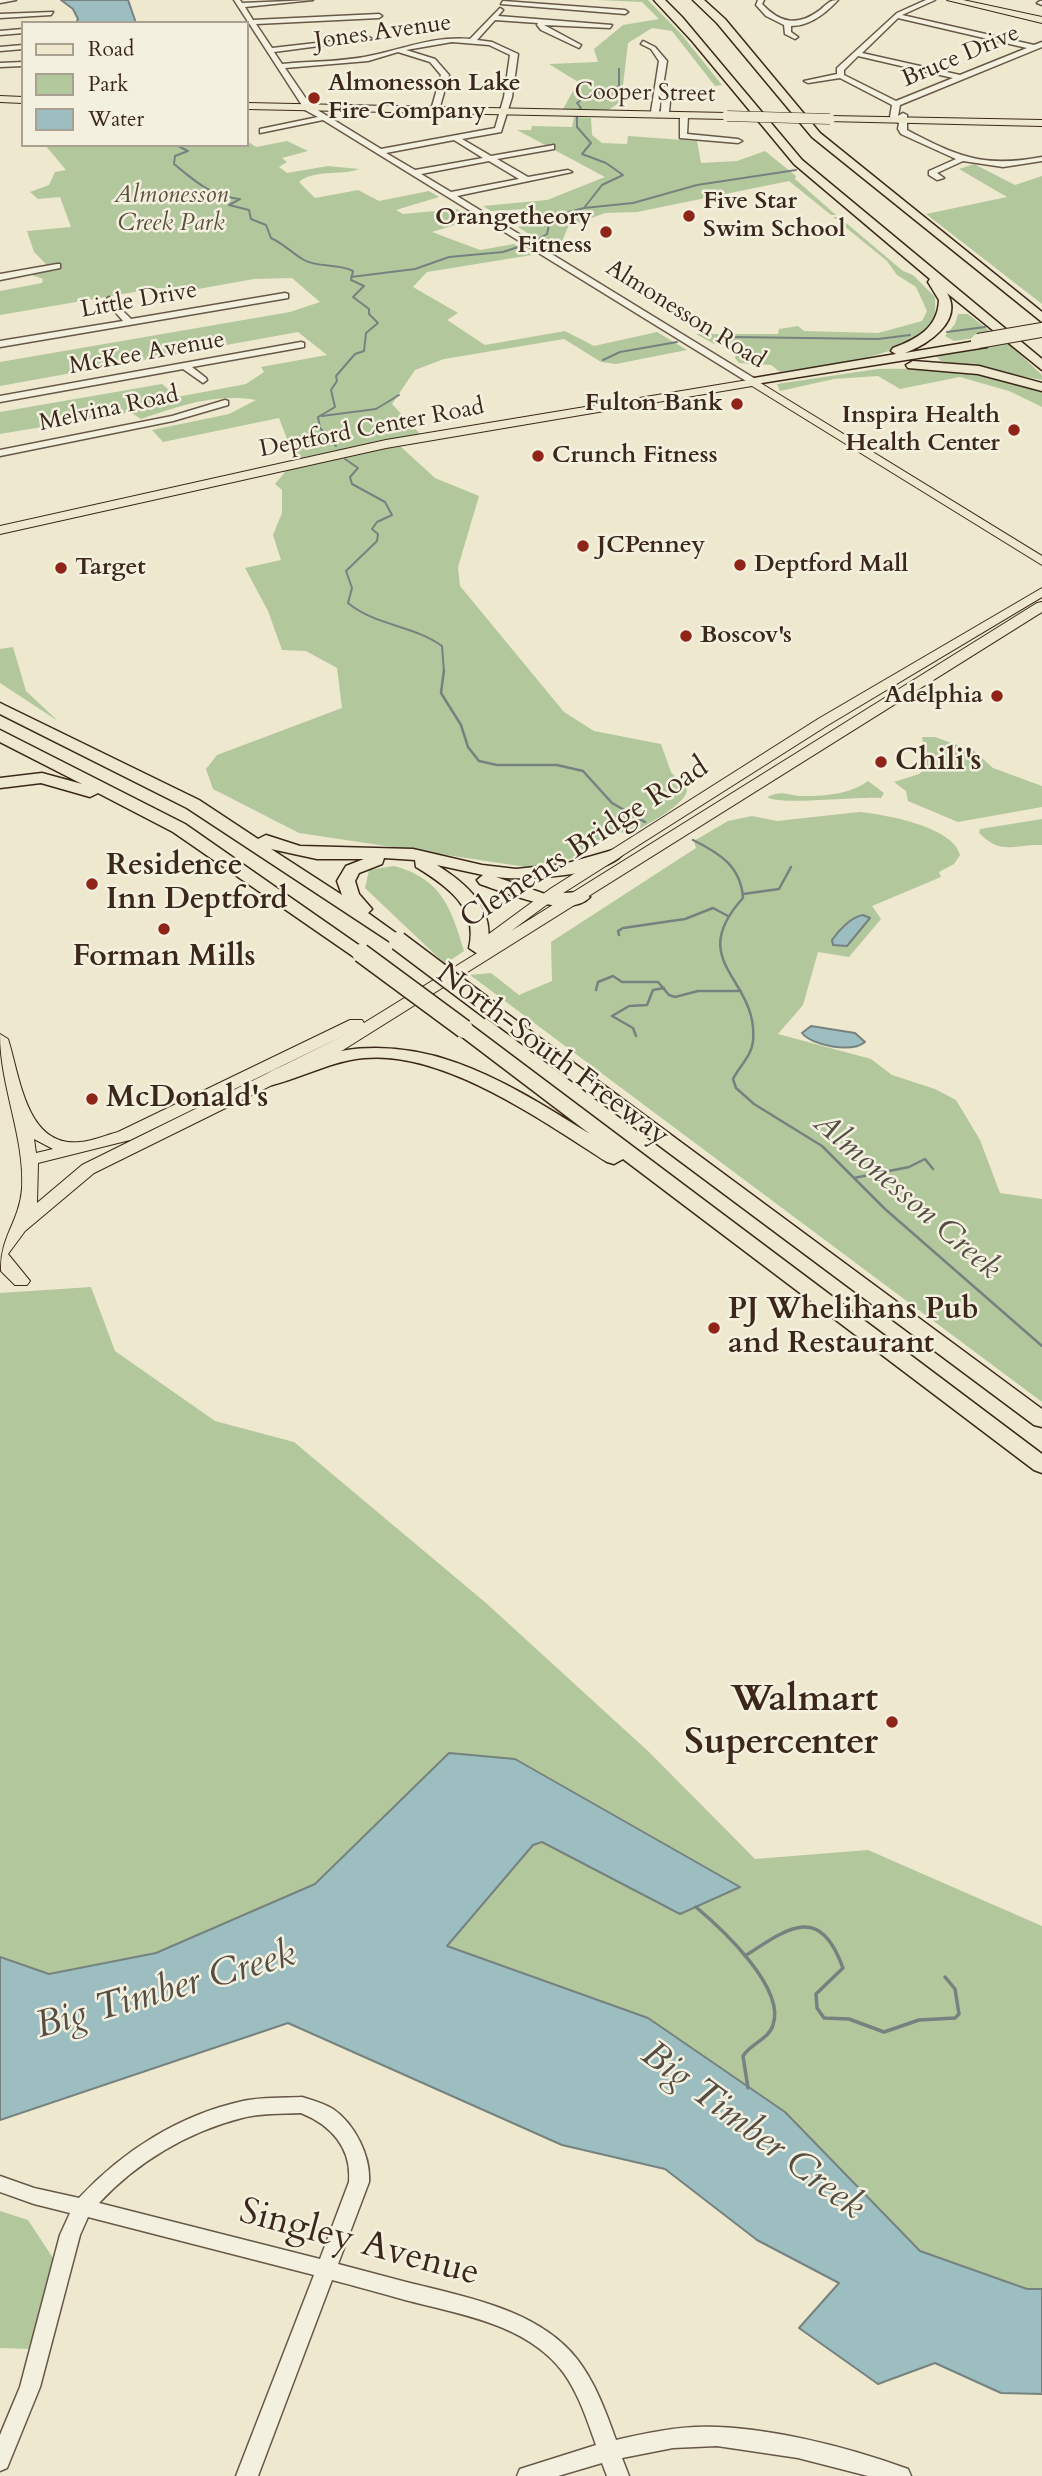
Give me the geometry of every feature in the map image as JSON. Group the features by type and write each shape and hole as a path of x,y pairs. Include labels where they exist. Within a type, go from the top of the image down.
{"highway":[{"path":"659,0 689,29 779,144 1042,366"},
{"path":"698,0 721,21 816,135 1041,317"},
{"path":"874,359 923,340 942,319 946,307 940,288 892,242"},
{"path":"846,366 874,359 1042,332"},
{"path":"754,382 980,342"},
{"path":"824,370 935,366 994,373 1042,387"},
{"name":"North-South Freeway","path":"0,708 192,804 398,941 1042,1420"},
{"name":"North-South Freeway","path":"0,735 179,828 361,953 1042,1465"},
{"path":"0,783 35,778 64,782 179,828"},
{"path":"192,804 272,843 312,855 400,853 481,870 531,876 568,871 613,855"},
{"path":"398,941 351,896 346,881 352,870 372,861 391,859 422,863 543,900 581,897"},
{"path":"422,863 463,893 474,908 483,934 478,948"},
{"path":"272,1079 342,1054 384,1051 431,1059 543,1115 662,1188 697,1204"}],"main road":[{"path":"951,0 1042,20"},
{"path":"0,99 21,100"},
{"name":"Cooper Street","path":"248,106 1042,123"},
{"name":"Deptford Center Road","path":"0,530 386,444 754,382"},
{"name":"Almonesson Road","path":"754,382 1042,561"},
{"name":"Clements Bridge Road","path":"28,1160 124,1136 372,1016 478,948 543,900 823,722 1042,592"},
{"name":"Clements Bridge Road","path":"19,1227 43,1209 66,1183 127,1149 337,1047 581,897 1042,606"},
{"path":"729,804 729,792 786,758 823,722"},
{"path":"632,863 657,839 719,799 722,791 719,788"},
{"path":"0,1039 21,1113 28,1160"},
{"path":"21,1113 40,1138 47,1142 66,1146 90,1145"},
{"name":"Clements Bridge Road","path":"28,1160 52,1164 76,1162 127,1149"},
{"name":"Clements Bridge Road","path":"0,1254 19,1227 28,1203 28,1160"},
{"path":"0,1254 9,1271 21,1281 0,1284"}],"street":[{"path":"0,1 13,0"},
{"path":"238,3 310,0"},
{"path":"761,0 758,4 771,18 788,23 812,21 835,0"},
{"path":"841,76 840,70 897,16 932,0"},
{"path":"473,40 496,18 504,2 625,12"},
{"name":"Almonesson Road","path":"238,3 308,108 754,382"},
{"path":"0,16 51,13"},
{"path":"251,22 379,16"},
{"path":"897,16 1038,46"},
{"path":"496,18 610,26"},
{"path":"543,21 540,25 543,29 579,46"},
{"path":"788,23 787,33 795,37"},
{"path":"0,33 21,31"},
{"path":"269,50 369,39"},
{"name":"Jones Avenue","path":"280,66 368,59 427,42 473,40 501,47 514,54 503,112"},
{"path":"643,43 653,48 663,61 661,89 667,91 665,112 658,115"},
{"name":"Bruce Drive","path":"901,121 894,117 897,105 1038,46"},
{"path":"0,49 21,47"},
{"path":"400,50 431,60 443,70 445,75 435,110"},
{"path":"857,54 962,78"},
{"path":"0,65 21,64"},
{"path":"808,81 841,76 897,105"},
{"path":"379,152 498,130 503,112"},
{"path":"684,116 683,136 738,141"},
{"path":"263,131 324,118"},
{"path":"901,121 904,132 960,160 996,166 1042,159"},
{"path":"455,138 525,179"},
{"path":"413,173 551,147"},
{"path":"940,178 932,173 960,160"},
{"path":"449,194 568,172"},
{"path":"0,277 57,266"},
{"name":"Little Drive","path":"0,344 285,296"},
{"path":"109,300 129,322"},
{"name":"McKee Avenue","path":"0,400 301,345"},
{"path":"186,367 203,380"},
{"name":"Melvina Road","path":"0,453 173,418 225,403"},
{"path":"0,2461 30,2387 70,2235 83,2207 106,2182 132,2161 176,2133 244,2109 302,2105 327,2115 342,2130 349,2139 360,2169 328,2270 247,2476"},
{"name":"Singley Avenue","path":"0,2184 328,2270 501,2318 531,2330 560,2354 577,2375 618,2476"},
{"path":"528,2476 608,2451 647,2442 698,2436 756,2441 900,2476"}],"green space":[{"path":"597,0 648,0 681,34 722,85 715,86 672,31 652,28 628,43 621,102 608,110 563,109 578,82 549,64 598,62 594,49 623,25 659,19 642,2"},
{"path":"574,117 591,118 592,135 602,143 627,144 628,136 697,141 701,163 737,161 765,151 796,176 795,179 836,215 831,215 789,181 637,212 605,213 568,227 562,241 545,244 518,227 540,223 525,209 491,211 483,206 547,200 605,177 517,130 531,130 532,126 572,127"},
{"name":"Almonesson Creek Park","path":"287,141 308,151 282,158 287,162 279,167 287,173 328,166 359,169 312,175 299,182 315,198 358,190 379,201 429,191 439,197 396,210 403,214 457,209 474,219 432,232 480,250 514,244 532,255 427,272 413,287 458,313 447,320 485,345 565,331 594,346 657,332 687,350 616,364 601,362 564,339 444,359 415,370 392,404 420,434 400,446 435,478 479,496 458,567 460,586 564,712 594,731 661,744 671,772 687,790 680,802 630,834 619,832 574,858 533,868 299,833 213,789 206,769 217,755 342,708 337,668 306,651 282,650 268,611 245,568 281,560 273,535 282,513 282,490 275,484 295,460 279,418 163,442 152,430 229,414 256,400 226,398 198,402 141,419 130,412 0,434 0,412 162,384 177,397 246,384 264,372 261,367 327,355 298,332 0,386 0,362 290,312 320,302 292,278 254,279 198,289 158,288 0,315 0,291 42,283 43,279 26,273 50,268 34,252 27,231 71,227 60,197 38,199 30,192 49,185 55,172 66,170 47,147 248,147 248,142 256,147"},
{"path":"974,164 1015,185 1042,176 1042,304 926,214 1007,197 959,169"},
{"path":"833,217 839,217 903,271 913,275 935,297 934,318 924,332 908,343 866,358 780,372 771,365 739,363 735,358 739,345 714,344 696,334 778,334 779,329 798,326 804,331 878,333 922,321 927,311 916,287 897,275 887,261"},
{"path":"958,314 968,314 995,335 954,341 945,336 955,324"},
{"path":"1008,343 1042,375 1042,380 941,361 936,356"},
{"path":"877,369 940,371 1001,380 1042,390 1042,407 1009,391 960,377 900,389 878,376 834,379 780,391 777,384"},
{"path":"13,647 26,691 58,721 0,683 0,649"},
{"path":"922,737 935,737 974,751 993,768 1042,786 1042,807 958,822 908,801 906,791 894,782 919,774 927,767"},
{"path":"868,781 884,793 881,798 787,801 767,797 782,793 804,796 838,793 854,789"},
{"path":"859,812 900,819 932,830 955,845 960,855 954,864 939,872 941,877 872,906 881,919 849,957 818,952 803,1005 778,1034 871,1059 892,1075 935,1089 956,1100 980,1140 1000,1193 1042,1199 1042,1402 470,975 491,973 519,995 552,981 551,942 696,848 694,841 728,821 752,816 777,821"},
{"path":"1042,819 1042,845 1001,847 979,833 980,829"},
{"path":"394,866 410,872 434,887 449,909 464,951 445,964 365,888 369,870"},
{"path":"91,1287 115,1351 215,1421 294,1442 486,1603 649,1752 755,1859 868,1850 1042,1926 1042,2289 1027,2289 920,2251 785,2112 648,2018 447,1946 533,1845 542,1842 680,1914 740,1887 515,1759 449,1753 315,1884 156,1953 49,1974 0,1957 0,1293"},
{"path":"0,2211 28,2220 53,2258 30,2349 0,2348"}],"water":[{"path":"61,0 128,0 135,21 77,21 73,9"},
{"path":"863,915 870,918 847,946 833,945 832,940 842,928 854,918"},
{"path":"811,1026 855,1033 865,1042 851,1047 823,1044 807,1038 802,1033"},
{"name":"Big Timber Creek","path":"449,1753 515,1759 740,1887 680,1914 542,1842 533,1845 447,1946 648,2018 785,2112 920,2251 1027,2289 1042,2289 1042,2394 1001,2393 935,2363 878,2384 799,2328 839,2283 757,2240 665,2169 562,2145 288,2023 0,2120 0,1957 49,1974 156,1953 315,1884"}],"waterway":[{"path":"577,111 581,108 577,103 588,95 619,87 619,69"},
{"path":"577,116 577,127 591,143 582,154 606,163 623,175 602,185 584,208"},
{"name":"Almonesson Creek","path":"180,147 188,151 175,156 174,164 212,191 240,199 229,205 249,210 251,219 266,225 271,238 310,262 353,271 352,277"},
{"path":"584,208 633,203 697,185 796,170"},
{"path":"535,241 547,234 549,225 569,212 584,208"},
{"path":"352,277 415,269 449,257 503,252 524,245"},
{"name":"Almonesson Creek","path":"336,446 320,428 318,417 335,407 331,390 337,381 336,376 355,354 364,351 366,333 378,323 369,314 369,309 353,297 364,286 351,280 352,277"},
{"path":"947,332 985,327"},
{"path":"732,337 878,339 910,335"},
{"path":"603,360 620,352 677,342"},
{"path":"322,416 376,409 399,395"},
{"name":"Almonesson Creek","path":"345,459 358,468 350,477 352,484 385,502 392,515 377,522 372,529 378,534 377,541 346,571 352,588 348,603 359,611 431,639 442,646 444,671"},
{"name":"Almonesson Creek","path":"444,671 441,693 461,725 468,747 479,761 497,765 557,765 583,771 612,803 645,822"},
{"name":"Almonesson Creek","path":"693,840 720,856 738,877 743,898 727,920 721,939 722,955 740,991"},
{"path":"743,894 779,889 791,867"},
{"path":"619,935 618,931 623,928 685,919 713,908 728,916"},
{"path":"596,990 598,982 613,976 622,982 658,982 663,988"},
{"path":"636,1036 633,1028 612,1016 629,1006 647,1005 653,990 663,988"},
{"path":"663,988 675,997 698,991 740,991"},
{"name":"Almonesson Creek","path":"740,991 752,1019 753,1041 748,1056 733,1079 736,1088 754,1104 822,1146 854,1178"},
{"path":"854,1178 909,1167 925,1159 933,1169"},
{"name":"Almonesson Creek","path":"854,1178 885,1209 1042,1346"},
{"path":"696,1907 745,1956"},
{"path":"745,1956 789,1930 813,1928 824,1935 834,1948 843,1968 816,1994 817,2008 824,2018 849,2019 884,2032 919,2020 955,2018 959,2014 955,1989 945,1977"},
{"name":"Big Timber Creek","path":"745,1956 770,1994 774,2010 771,2030 743,2056 748,2088"}],"place":[{"name":"Almonesson Lake Fire Company","path":"314,98"},
{"name":"Five Star Swim School","path":"689,216"},
{"name":"Orangetheory Fitness","path":"606,232"},
{"name":"Fulton Bank","path":"737,404"},
{"name":"Inspira Health Health Center","path":"1014,430"},
{"name":"Crunch Fitness","path":"538,456"},
{"name":"JCPenney","path":"583,546"},
{"name":"Deptford Mall","path":"740,565"},
{"name":"Target","path":"61,568"},
{"name":"Boscov's","path":"686,636"},
{"name":"Adelphia","path":"997,696"},
{"name":"Chili's","path":"881,762"},
{"name":"Residence Inn Deptford","path":"92,884"},
{"name":"Forman Mills","path":"164,929"},
{"name":"McDonald's","path":"92,1099"},
{"name":"PJ Whelihans Pub and Restaurant","path":"714,1328"},
{"name":"Walmart Supercenter","path":"892,1722"}]}
